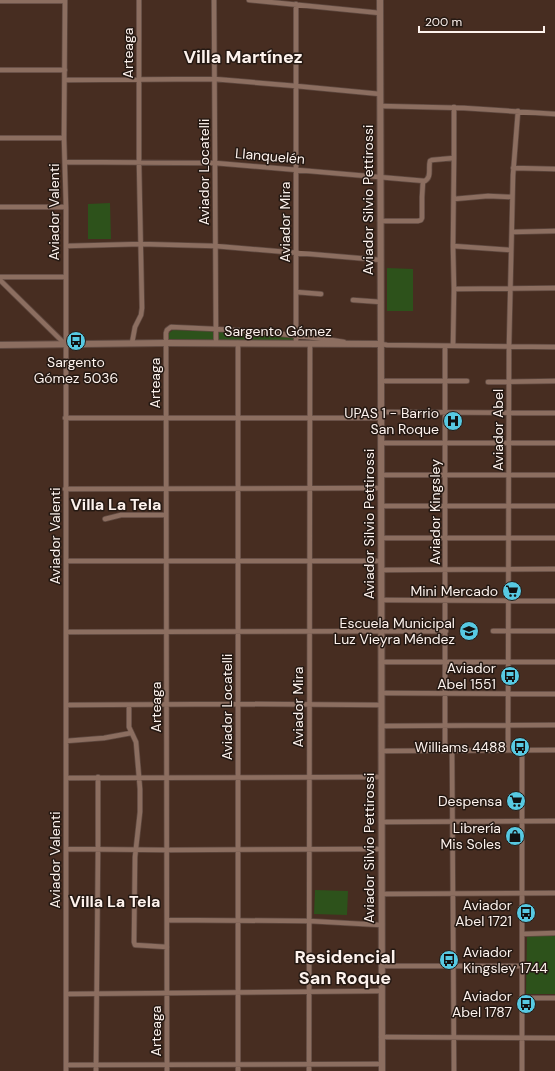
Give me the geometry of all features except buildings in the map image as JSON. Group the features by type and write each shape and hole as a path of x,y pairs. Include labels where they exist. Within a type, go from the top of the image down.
{"main road":[{"name":"Aviador Silvio Pettirossi","path":"380,0 382,1068"},
{"name":"Sargento Gómez","path":"0,345 132,343 381,344"}],"street":[{"path":"0,1 65,0"},
{"name":"Aviador Valenti","path":"65,0 66,1071"},
{"name":"Arteaga","path":"132,343 135,327 141,315 142,308 140,244 139,0"},
{"name":"Aviador Locatelli","path":"214,0 216,343"},
{"path":"249,0 380,13"},
{"name":"Aviador Mira","path":"296,4 296,343"},
{"path":"0,70 65,70"},
{"path":"65,80 214,80 380,94"},
{"path":"380,106 454,107 555,114"},
{"path":"453,346 454,107"},
{"name":"Aviador Abel","path":"508,750 509,347 513,168 518,111"},
{"path":"0,138 64,138"},
{"path":"380,221 421,220 423,181 428,180 430,161 454,158"},
{"name":"Llanquelén","path":"65,162 215,163 423,181"},
{"path":"513,168 555,168"},
{"path":"454,199 488,196 512,197"},
{"path":"0,207 66,207"},
{"path":"512,232 555,231"},
{"path":"66,246 140,244 215,246 381,260"},
{"path":"453,246 511,250"},
{"path":"0,276 66,277"},
{"path":"0,280 65,344"},
{"path":"454,289 555,288"},
{"path":"296,292 321,294"},
{"path":"353,300 381,302"},
{"path":"166,343 166,333 171,327 296,335 356,344"},
{"name":"Arteaga","path":"166,343 167,1071"},
{"name":"Aviador Locatelli","path":"238,343 238,1071"},
{"name":"Aviador Mira","path":"309,1071 310,343"},
{"name":"Sargento Gómez","path":"381,344 555,347"},
{"name":"Aviador Kingsley","path":"445,346 445,751"},
{"path":"381,381 467,381"},
{"path":"488,382 555,381"},
{"path":"65,418 310,418 446,412 555,413"},
{"path":"381,444 555,444"},
{"path":"381,475 555,475"},
{"path":"65,489 381,488"},
{"path":"381,506 555,506"},
{"path":"105,519 120,515 166,515"},
{"path":"381,538 555,538"},
{"path":"66,561 381,561"},
{"path":"381,570 508,568 555,569"},
{"path":"381,600 555,600"},
{"path":"66,632 446,631"},
{"path":"492,631 555,631"},
{"path":"381,662 555,662"},
{"path":"381,694 555,694"},
{"path":"66,706 238,704 381,705"},
{"path":"129,705 129,727 136,742 140,789 140,812 136,849 134,942 136,945 167,947"},
{"path":"381,726 555,725"},
{"path":"66,741 111,737 132,733"},
{"path":"452,750 454,1071"},
{"path":"522,750 522,1071"},
{"path":"381,751 555,750"},
{"path":"66,778 309,776 381,777"},
{"path":"96,1071 98,777"},
{"path":"381,822 555,821"},
{"path":"66,849 381,849"},
{"path":"381,894 555,893"},
{"path":"167,920 309,921 381,926"},
{"path":"522,934 555,933"},
{"path":"381,966 522,966"},
{"path":"66,994 381,991"},
{"path":"522,998 555,998"},
{"path":"381,1038 555,1038"},
{"path":"66,1065 309,1065 382,1068"},
{"path":"133,1065 133,1071"}],"green space":[{"path":"110,203 111,239 88,239 88,204"},
{"path":"387,268 413,269 413,311 387,311"},
{"path":"173,330 214,331 213,341 168,340 169,333"},
{"path":"218,331 294,337 293,341 219,341"},
{"path":"315,890 348,891 347,915 314,914"},
{"path":"527,935 555,935 555,994 526,994"}],"place":[{"name":"Sargento Gómez 5036","path":"76,341"},
{"name":"UPAS 1 - Barrio San Roque","path":"453,421"},
{"name":"Mini Mercado","path":"512,591"},
{"name":"Escuela Municipal Luz Vieyra Méndez","path":"469,631"},
{"name":"Aviador Abel 1551","path":"510,676"},
{"name":"Williams 4488","path":"520,747"},
{"name":"Despensa","path":"516,801"},
{"name":"Librería Mis Soles","path":"515,836"},
{"name":"Aviador Abel 1721","path":"526,913"},
{"name":"Aviador Kingsley 1744","path":"449,960"},
{"name":"Aviador Abel 1787","path":"526,1004"}],"district":[{"name":"Villa Martínez","path":"243,57"},
{"name":"Villa La Tela","path":"116,504"},
{"name":"Villa La Tela","path":"115,901"},
{"name":"Residencial San Roque","path":"345,967"}]}
